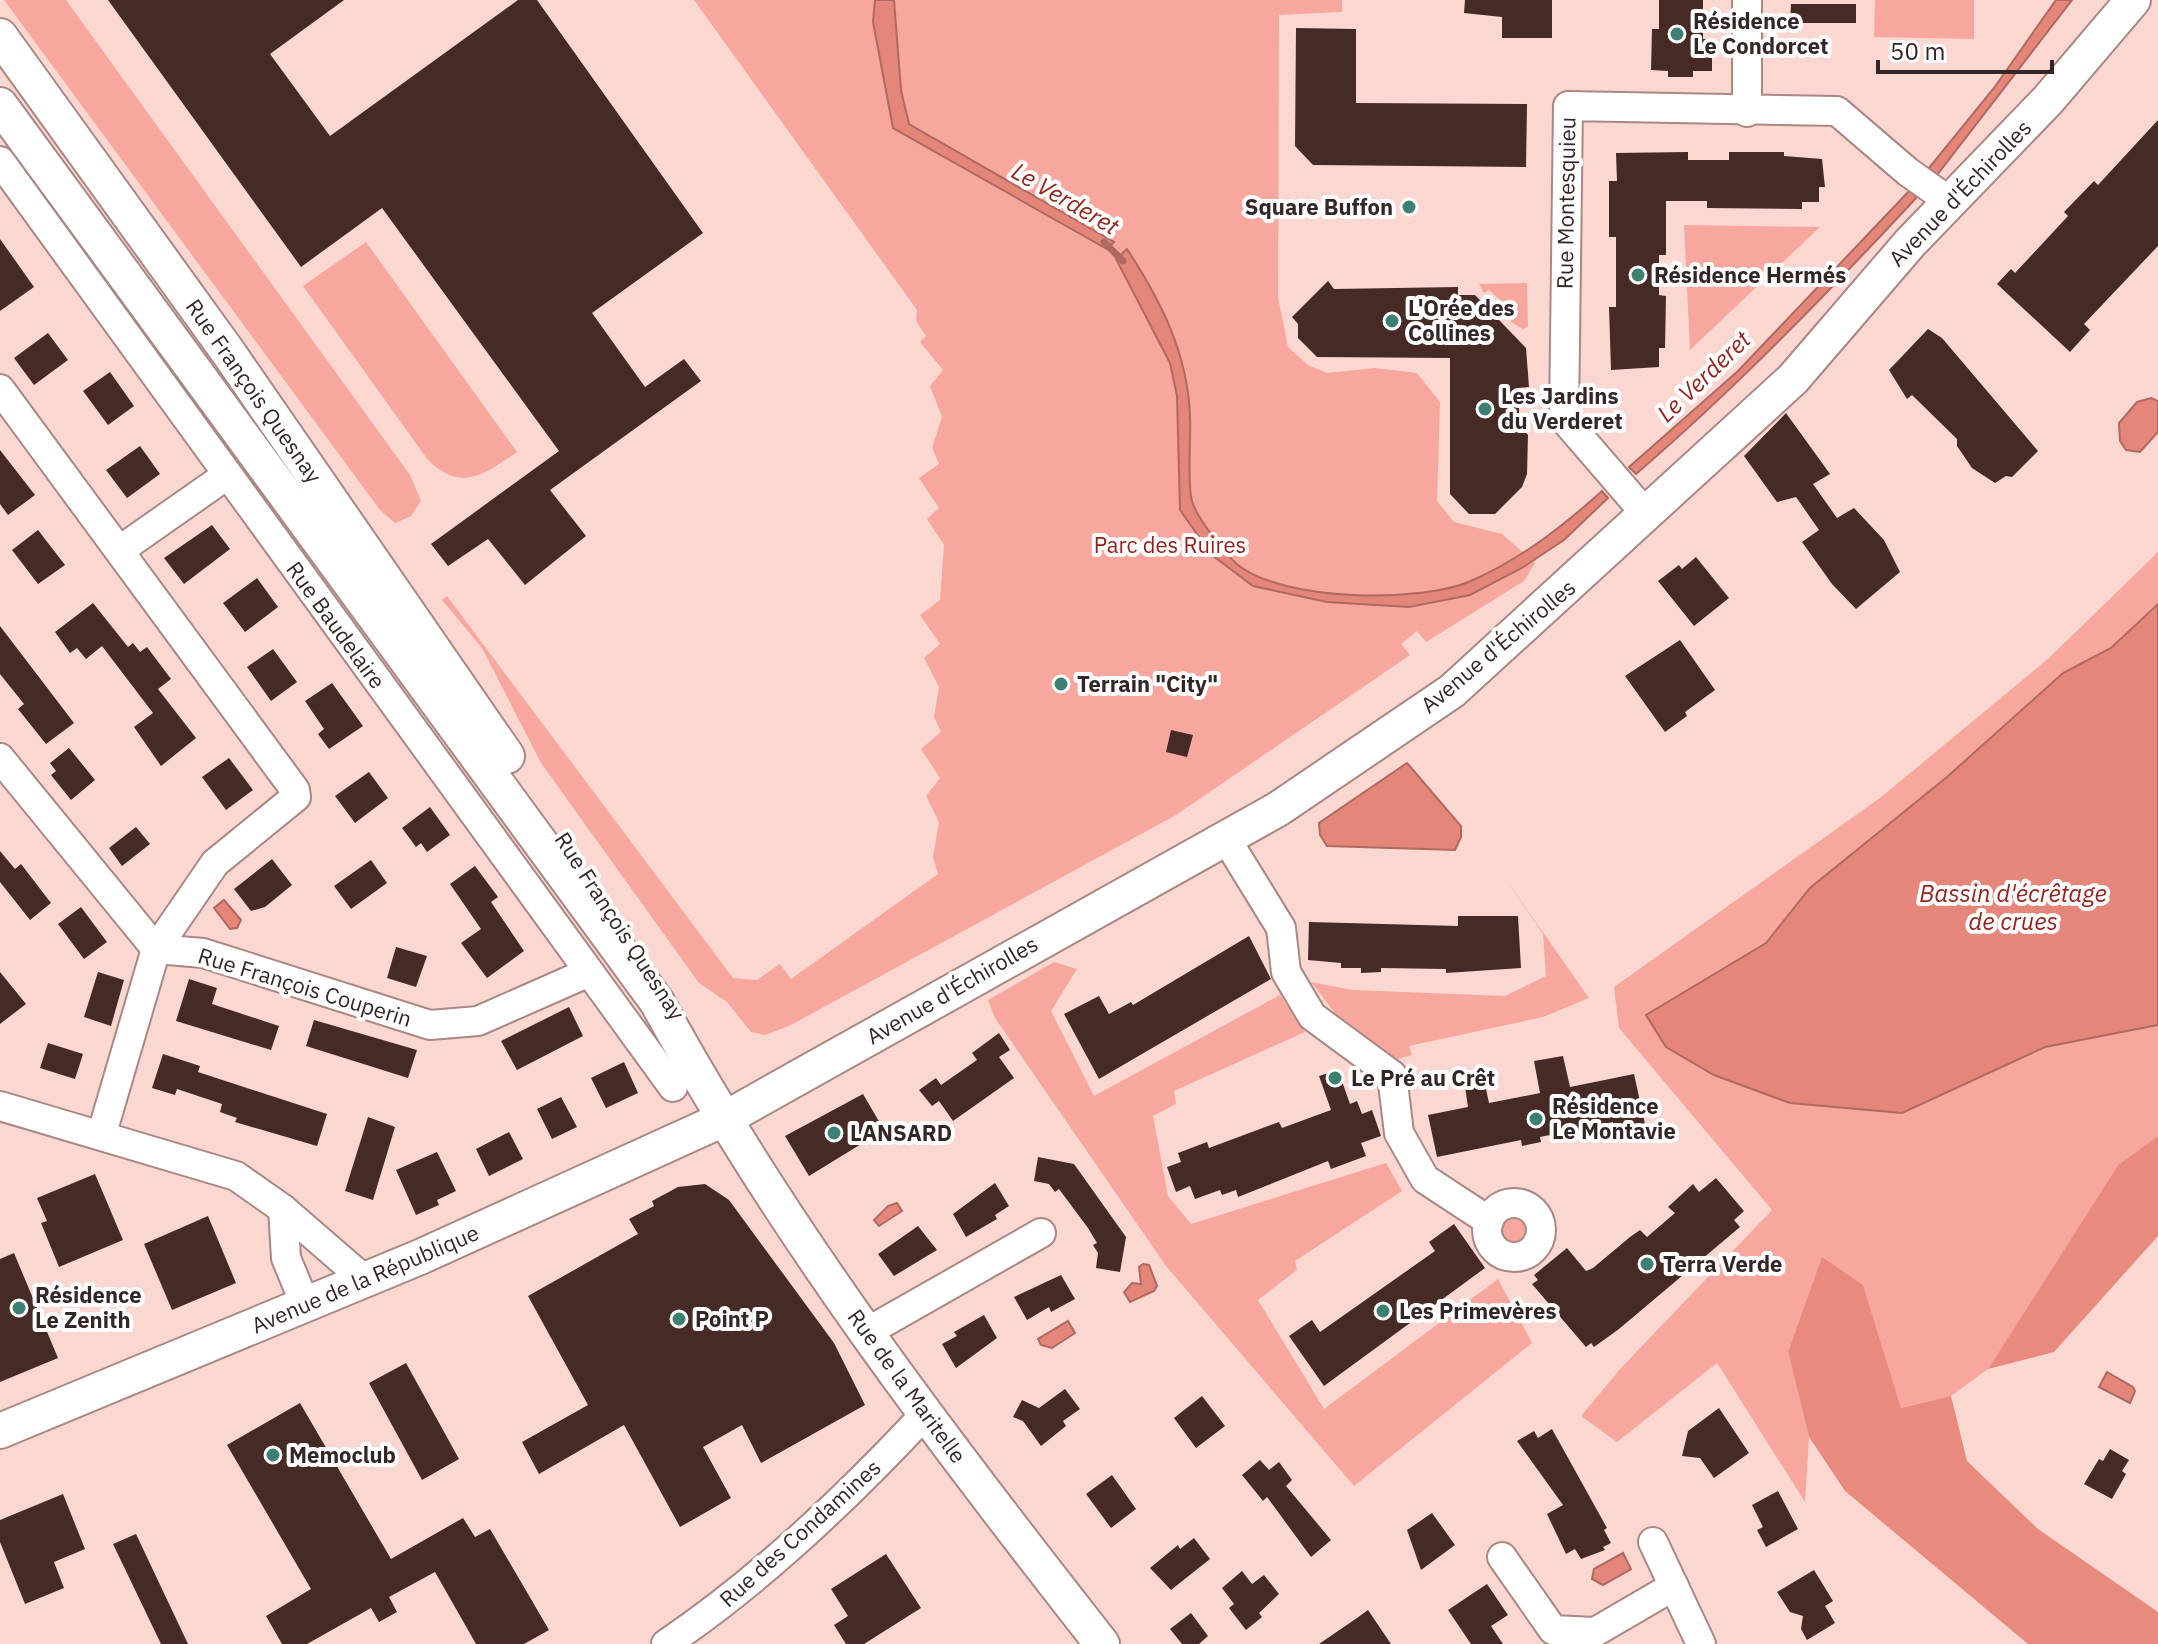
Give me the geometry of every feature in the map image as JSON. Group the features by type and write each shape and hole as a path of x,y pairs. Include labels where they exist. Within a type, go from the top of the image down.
{"street":[{"path":"1747,0 1747,112 1837,111 1908,172 1945,198"},
{"name":"Avenue d'Échirolles","path":"726,1118 1326,778 1452,691 1572,585 1637,504 1793,379 1902,253 1945,198 2048,100 2133,0"},
{"name":"Rue François Quesnay","path":"0,36 228,352 665,986 705,1063 726,1118"},
{"name":"Rue François Quesnay","path":"0,105 657,1002 726,1118"},
{"name":"Rue Montesquieu","path":"1637,504 1564,419 1568,106 1747,112"},
{"name":"Rue Baudelaire","path":"0,161 587,973 673,1087"},
{"path":"0,389 295,790 296,797 215,863 156,949 102,1133"},
{"path":"120,550 227,475"},
{"path":"0,758 156,949"},
{"path":"1225,837 1281,928 1286,972 1312,1016 1392,1075 1399,1133 1425,1179 1489,1221"},
{"name":"Rue François Couperin","path":"156,949 203,953 430,1025 478,1021 587,973"},
{"path":"0,1106 102,1133 236,1176 283,1209 365,1280"},
{"name":"Avenue de la République","path":"0,1431 365,1280 726,1118"},
{"name":"Rue de la Maritelle","path":"726,1118 810,1254 926,1413 1102,1644"},
{"path":"283,1209 286,1258 305,1304"},
{"path":"867,1332 1041,1233"},
{"name":"Rue des Condamines","path":"666,1644 703,1619 853,1489 926,1413"},
{"path":"1653,1542 1701,1644"},
{"path":"1502,1557 1553,1630 1595,1632 1674,1586"}],"green space":[{"path":"4,0 66,0 410,475 421,501 411,516 395,523 380,510"},
{"name":"Parc des Ruires","path":"694,0 1342,0 1342,12 1279,15 1278,297 1288,347 1308,365 1327,373 1375,368 1417,373 1440,402 1437,501 1454,522 1502,534 1535,563 1524,581 1426,642 1417,631 1401,644 1410,655 1176,815 789,1026 765,1035 751,1032 727,1002 699,983 541,763 482,648 442,600 447,596 733,978 757,980 780,964 791,979 938,874 933,857 939,822 926,796 940,778 921,749 941,732 934,717 939,687 924,658 940,644 920,615 940,600 944,545 927,519 939,508 919,478 939,464 932,448 942,417 930,386 943,370 920,342 926,336 916,321 917,310"},
{"path":"1875,0 1974,0 1974,39 1874,37"},
{"path":"1684,225 1820,227 1690,350"},
{"path":"366,242 517,452 484,473 463,478 452,476 428,460 303,286"},
{"path":"1527,283 1528,326 1523,329 1511,322 1512,311 1489,290 1484,293 1479,284"},
{"path":"2158,552 2158,1136 2118,1165 1988,1369 1951,1396 1901,1408 1863,1286 1822,1258 1788,1352 1809,1437 1805,1502 1717,1363 1617,1442 1581,1416 1621,1368 1772,1210 1619,1028 1614,987 1880,798 2049,658"},
{"path":"1505,878 1589,998 1543,1017 1409,1046 1412,1055 1394,1060 1345,1026 1311,982 1352,990 1505,996 1546,976 1543,934"},
{"path":"1054,962 1077,969 1051,1011 1094,1096 1280,995 1305,1032 1174,1091 1176,1104 1153,1116 1168,1196 1191,1224 1386,1163 1402,1191 1295,1261 1297,1270 1258,1300 1324,1409 1498,1279 1532,1343 1354,1486 1166,1266 995,1018 988,1000"},
{"path":"1514,1214 1526,1219 1531,1231 1526,1243 1514,1248 1502,1243 1497,1231 1502,1219"}],"shaded area":[{"path":"2158,1136 2158,1236 2054,1352 1988,1369 2118,1165"},
{"path":"1822,1257 1863,1285 1901,1408 1951,1396 1967,1461 2038,1529 2158,1612 2158,1644 2028,1644 1845,1491 1809,1437 1788,1352"}],"water":[{"name":"Le Verderet","path":"875,0 894,0 901,90 909,124 1114,242 1107,249 893,128 873,22"},
{"path":"2056,0 2072,0 1937,175 1929,168 1994,88"},
{"path":"1910,190 1917,197 1849,269 1745,374 1636,474 1629,467 1738,371"},
{"name":"Le Verderet","path":"1127,249 1161,308 1184,371 1190,417 1190,484 1195,508 1233,560 1259,577 1287,586 1353,595 1421,593 1450,588 1473,580 1525,552 1602,491 1608,498 1564,540 1522,568 1470,595 1409,607 1327,602 1253,586 1212,555 1180,510 1177,396 1170,363 1116,259"},
{"path":"2151,398 2158,401 2158,432 2140,452 2126,450 2120,441 2119,423 2137,402"},
{"name":"Bassin d'écrêtage de crues","path":"2158,604 2158,1025 2045,1047 1902,1113 1790,1103 1714,1075 1666,1047 1646,1015 1766,943 1810,888 1947,777 2063,673 2111,648"},
{"path":"1407,763 1461,826 1461,837 1455,850 1327,846 1320,835 1319,823"},
{"path":"224,900 241,920 237,928 230,929 214,908"},
{"path":"897,1203 902,1211 879,1226 874,1220 888,1206"},
{"path":"1149,1265 1157,1286 1154,1291 1130,1302 1124,1292 1132,1283 1141,1284 1139,1267"},
{"path":"1068,1321 1075,1333 1052,1348 1041,1345 1038,1339"},
{"path":"2107,1372 2133,1387 2135,1391 2130,1403 2099,1387"},
{"path":"1623,1553 1631,1569 1603,1585 1592,1579 1594,1569"}],"building":[{"path":"108,0 344,0 270,54 330,136 518,0 537,0 703,233 592,313 645,387 684,359 701,381 550,490 586,536 525,585 488,539 448,566 431,544 559,451 382,208 301,267"},
{"path":"1465,0 1552,0 1552,38 1502,38 1502,17 1464,13"},
{"name":"Résidence Le Condorcet","path":"1659,0 1703,0 1703,39 1712,39 1712,71 1693,71 1693,77 1668,77 1668,71 1651,70 1652,29 1659,29"},
{"path":"1791,4 1856,4 1856,23 1790,23"},
{"path":"1296,28 1356,29 1356,103 1527,104 1526,167 1313,165 1295,146"},
{"path":"2158,120 2158,246 2084,324 2090,330 2070,352 1997,284 2011,269 2015,273 2068,216 2064,212 2094,181 2098,185"},
{"name":"Résidence Hermés","path":"1688,152 1688,160 1729,160 1729,152 1784,152 1784,156 1822,159 1825,187 1819,187 1819,202 1802,202 1802,209 1707,208 1707,201 1666,201 1666,255 1659,255 1659,295 1666,296 1665,348 1659,348 1659,367 1611,370 1609,307 1616,307 1616,237 1609,237 1609,181 1617,181 1616,153"},
{"path":"0,239 34,287 0,311"},
{"path":"1328,281 1334,289 1458,287 1458,295 1475,295 1526,348 1529,387 1519,388 1519,425 1528,435 1527,474 1522,487 1495,514 1469,514 1450,494 1450,358 1317,357 1298,338 1298,324 1292,317"},
{"path":"1928,329 1942,338 2038,451 2012,477 2006,476 1995,483 1972,468 1957,446 1957,439 1912,395 1907,399 1889,370"},
{"path":"48,333 68,360 34,385 14,358"},
{"path":"110,372 134,406 108,425 83,391"},
{"path":"1786,413 1830,474 1813,484 1837,518 1854,508 1884,540 1900,572 1856,609 1832,584 1802,542 1819,530 1796,497 1777,502 1744,456"},
{"path":"140,446 160,474 127,498 106,470"},
{"path":"0,450 35,495 8,515 0,504"},
{"path":"212,525 230,549 184,584 164,558"},
{"path":"38,530 65,565 38,584 12,550"},
{"path":"1696,557 1729,598 1694,626 1658,581 1679,565 1682,569"},
{"path":"257,578 278,607 245,632 223,603"},
{"path":"93,603 128,647 133,643 140,652 147,647 171,679 158,689 196,738 161,766 134,727 153,713 102,646 86,659 77,648 70,653 55,632"},
{"path":"0,626 74,723 46,744 18,709 24,704 0,674"},
{"path":"1680,640 1715,690 1685,712 1687,716 1665,732 1625,676"},
{"path":"273,649 297,682 271,701 247,667"},
{"path":"332,683 363,726 329,749 318,734 324,729 305,701"},
{"path":"1171,730 1193,735 1187,757 1166,752"},
{"path":"69,748 95,780 71,800 51,775 56,771 50,763"},
{"path":"229,758 253,790 226,810 202,777"},
{"path":"369,772 388,798 355,823 335,796"},
{"path":"430,807 450,835 427,852 421,843 416,847 402,828"},
{"path":"136,827 150,844 122,866 109,848"},
{"path":"0,851 15,869 21,864 51,903 30,920 0,882"},
{"path":"272,859 292,885 265,907 251,911 234,889"},
{"path":"371,860 387,883 351,909 334,886"},
{"path":"475,866 498,897 491,902 524,951 487,978 461,943 481,929 450,884"},
{"path":"81,907 107,942 84,959 58,924"},
{"path":"1458,916 1518,916 1521,968 1446,973 1446,969 1381,968 1381,972 1361,973 1361,968 1341,968 1341,963 1308,960 1309,922 1458,926"},
{"path":"1249,936 1271,979 1099,1079 1064,1014 1099,996 1109,1014 1131,1002 1133,1005"},
{"path":"396,947 427,956 416,987 387,978"},
{"path":"0,972 26,1004 0,1024"},
{"path":"98,972 124,980 111,1026 84,1017"},
{"path":"189,979 217,988 212,1004 279,1026 271,1050 176,1021"},
{"path":"569,1007 583,1036 517,1070 501,1041"},
{"path":"314,1020 417,1050 408,1078 306,1046"},
{"path":"999,1033 1010,1050 999,1057 1014,1078 953,1121 939,1101 932,1106 919,1090 936,1078 941,1085 977,1060 972,1053"},
{"path":"48,1043 83,1054 75,1079 40,1068"},
{"path":"163,1054 200,1066 198,1072 327,1114 317,1146 235,1122 237,1118 220,1112 222,1104 177,1089 175,1095 152,1088"},
{"name":"Résidence Le Montavie","path":"1563,1056 1570,1087 1634,1074 1645,1124 1615,1130 1613,1122 1540,1137 1541,1142 1522,1146 1521,1140 1437,1157 1428,1115 1468,1107 1464,1080 1483,1075 1489,1103 1540,1093 1534,1061"},
{"path":"624,1062 638,1093 606,1108 591,1078"},
{"path":"1338,1070 1350,1104 1357,1101 1362,1114 1372,1110 1381,1136 1361,1143 1366,1156 1331,1169 1328,1161 1238,1197 1236,1190 1222,1195 1220,1190 1195,1199 1190,1186 1176,1192 1167,1167 1181,1162 1178,1153 1207,1142 1209,1148 1279,1122 1282,1128 1331,1110 1319,1076"},
{"name":"LANSARD","path":"863,1094 884,1130 809,1176 785,1136"},
{"path":"561,1097 577,1127 552,1139 537,1109"},
{"path":"368,1117 395,1127 373,1200 345,1191"},
{"path":"509,1132 523,1159 489,1176 476,1149"},
{"path":"437,1152 456,1191 437,1200 439,1205 416,1215 396,1170"},
{"path":"1038,1157 1074,1164 1126,1237 1120,1272 1096,1268 1098,1253 1093,1245 1097,1243 1088,1228 1059,1189 1055,1192 1049,1184 1034,1181"},
{"path":"95,1174 123,1240 59,1267 41,1223 47,1221 37,1198"},
{"name":"Terra Verde","path":"1716,1178 1744,1211 1734,1220 1740,1227 1619,1329 1594,1347 1591,1343 1586,1347 1532,1284 1538,1280 1534,1275 1567,1248 1586,1271 1593,1268 1640,1230 1647,1237 1675,1213 1668,1207 1693,1184 1699,1192"},
{"path":"995,1183 1009,1206 995,1215 997,1219 966,1237 953,1214"},
{"name":"Point P","path":"705,1184 729,1200 834,1343 865,1405 761,1463 742,1425 703,1447 731,1498 680,1527 624,1425 539,1474 522,1442 588,1405 528,1296 638,1234 629,1219 654,1206 652,1201 678,1187"},
{"path":"208,1216 236,1283 172,1310 144,1244"},
{"name":"Les Primevères","path":"1454,1224 1485,1268 1324,1386 1289,1336 1312,1320 1320,1332 1435,1251 1429,1242"},
{"path":"918,1226 937,1250 894,1276 878,1254"},
{"name":"Résidence Le Zenith","path":"14,1253 58,1358 0,1382 0,1259"},
{"path":"1061,1275 1075,1299 1051,1312 1049,1307 1027,1320 1014,1297"},
{"path":"984,1315 997,1338 956,1368 942,1344 957,1336 954,1332"},
{"path":"406,1363 459,1459 422,1480 369,1383"},
{"path":"1065,1389 1080,1409 1063,1421 1066,1426 1041,1446 1023,1421 1013,1417 1022,1400 1039,1408"},
{"path":"1202,1396 1225,1426 1196,1448 1174,1418"},
{"path":"300,1403 391,1559 463,1518 475,1537 490,1529 549,1630 524,1644 476,1644 435,1572 389,1597 397,1612 379,1622 371,1608 307,1644 282,1644 266,1616 311,1589 227,1445"},
{"path":"1719,1408 1749,1453 1714,1478 1700,1458 1682,1456 1688,1431"},
{"path":"1552,1429 1607,1528 1604,1530 1611,1543 1603,1547 1605,1550 1581,1559 1575,1549 1566,1554 1547,1514 1563,1505 1517,1441 1534,1431 1538,1438"},
{"path":"2110,1449 2129,1460 2122,1471 2126,1474 2112,1499 2084,1484 2099,1459 2103,1461"},
{"path":"1260,1460 1269,1470 1279,1462 1292,1480 1286,1486 1331,1540 1311,1557 1267,1497 1263,1501 1242,1475"},
{"path":"1112,1475 1136,1509 1111,1528 1086,1494"},
{"path":"1778,1491 1798,1529 1766,1547 1757,1530 1763,1527 1752,1505"},
{"path":"63,1494 85,1549 54,1562 64,1588 25,1604 0,1542 0,1520"},
{"path":"1432,1513 1455,1545 1421,1570 1407,1530"},
{"path":"136,1534 188,1644 161,1644 113,1544"},
{"path":"1194,1538 1210,1559 1171,1590 1150,1568 1178,1545 1180,1549"},
{"path":"886,1554 921,1608 864,1644 846,1644 834,1625 848,1616 831,1589"},
{"path":"1814,1570 1833,1601 1825,1606 1835,1623 1807,1640 1801,1629 1803,1616 1790,1612 1777,1592"},
{"path":"1242,1571 1252,1584 1264,1575 1279,1594 1259,1613 1262,1617 1246,1630 1229,1608 1234,1604 1222,1588"},
{"path":"1487,1584 1508,1615 1491,1626 1503,1644 1471,1644 1448,1610"},
{"path":"1368,1610 1391,1644 1319,1644 1357,1618"},
{"path":"1191,1613 1208,1636 1199,1644 1182,1644 1170,1629"}],"waterway":[{"name":"Le Verderet","path":"1104,242 1123,261"}],"place":[{"name":"Résidence Le Condorcet","path":"1677,34"},
{"name":"Square Buffon","path":"1409,207"},
{"name":"Résidence Hermés","path":"1638,275"},
{"name":"L'Orée des Collines","path":"1392,321"},
{"name":"Les Jardins du Verderet","path":"1485,409"},
{"name":"Terrain \"City\"","path":"1061,684"},
{"name":"Le Pré au Crêt","path":"1335,1078"},
{"name":"Résidence Le Montavie","path":"1536,1119"},
{"name":"LANSARD","path":"834,1133"},
{"name":"Terra Verde","path":"1647,1264"},
{"name":"Résidence Le Zenith","path":"19,1308"},
{"name":"Les Primevères","path":"1383,1311"},
{"name":"Point P","path":"679,1319"},
{"name":"Memoclub","path":"273,1455"}]}
